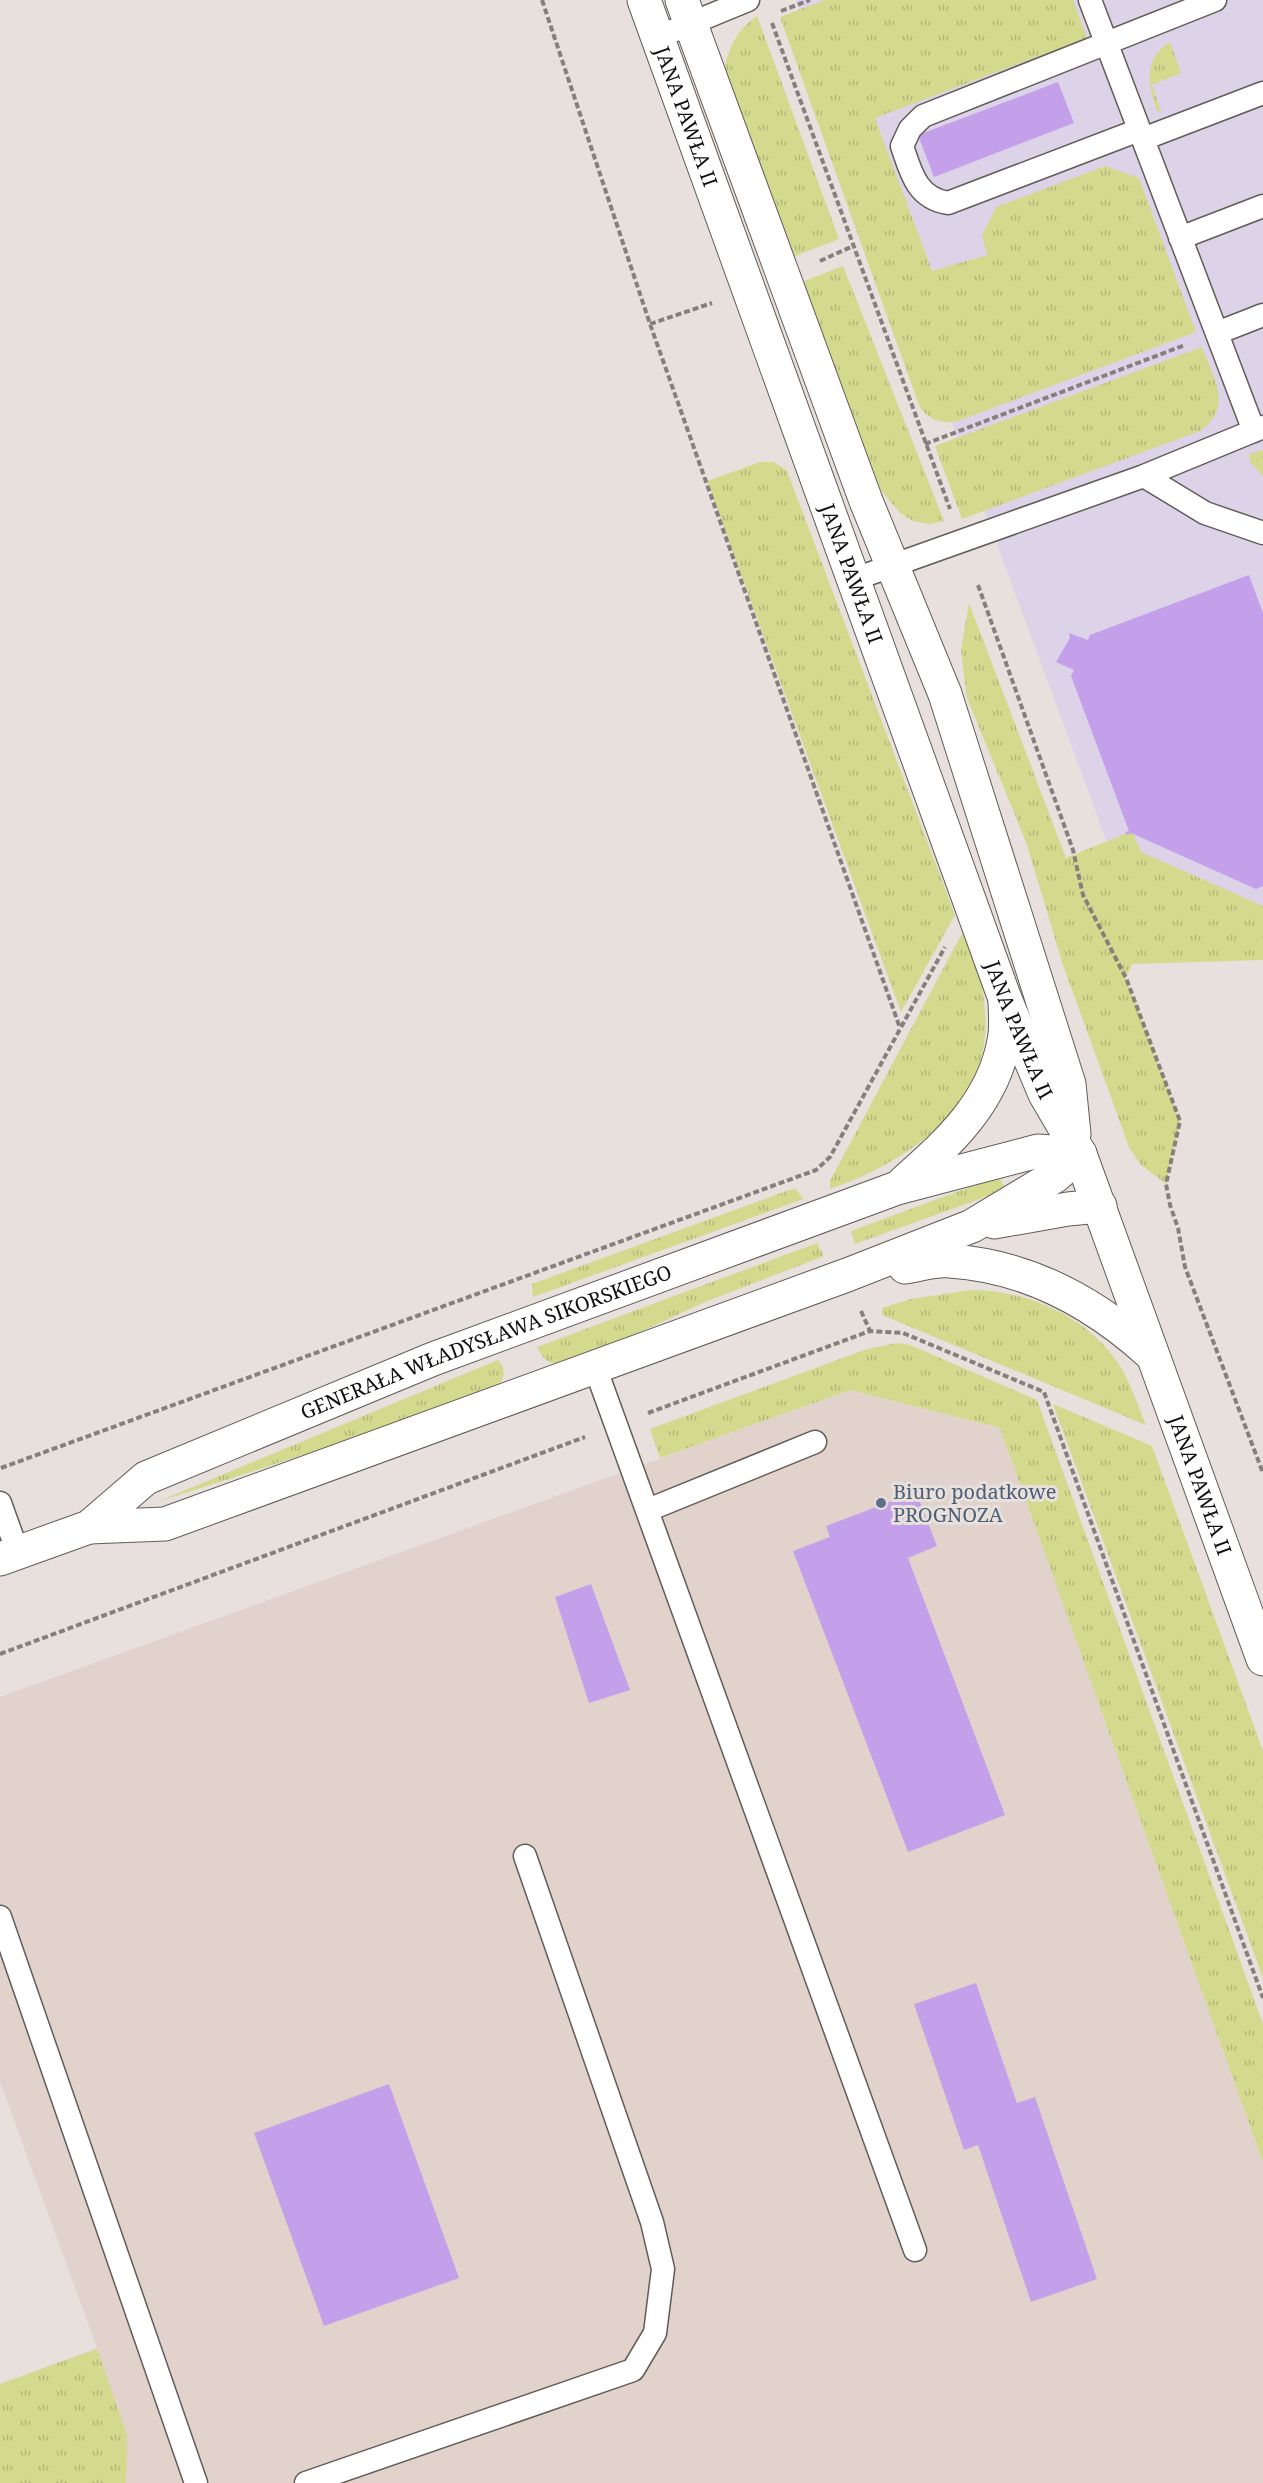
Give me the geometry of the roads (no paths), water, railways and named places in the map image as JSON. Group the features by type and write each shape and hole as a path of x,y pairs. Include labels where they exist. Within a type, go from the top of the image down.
{"main road":[{"name":"JANA PAWŁA II","path":"644,0 1005,999 1046,1094 1077,1148 1100,1206 1151,1354 1263,1659"},
{"name":"JANA PAWŁA II","path":"687,11 891,566 945,694 972,772 1069,1084 1077,1148"},
{"name":"GENERAŁA WŁADYSŁAWA SIKORSKIEGO","path":"897,1188 951,1140 978,1106 994,1076 1005,1040 1005,999"},
{"name":"GENERAŁA WŁADYSŁAWA SIKORSKIEGO","path":"89,1527 146,1478 433,1359 897,1188 1038,1151 1077,1148"},
{"name":"GENERAŁA WŁADYSŁAWA SIKORSKIEGO","path":"9,1556 89,1527 165,1524 847,1275 972,1226 1055,1176 1077,1148"},
{"name":"GENERAŁA WŁADYSŁAWA SIKORSKIEGO","path":"972,1226 1068,1209 1100,1206"},
{"name":"GENERAŁA WŁADYSŁAWA SIKORSKIEGO","path":"847,1275 949,1260 1039,1280 1101,1313 1151,1354"}],"lane":[{"path":"658,37 687,11 748,0"},
{"path":"852,580 1144,476 1258,429 1217,333 1090,0"},
{"path":"1215,0 923,116 910,129 903,146 914,179 922,192 934,201 948,203 1263,93"},
{"path":"1180,238 1263,206"},
{"path":"1217,333 1263,315"},
{"path":"1144,476 1205,513 1263,534"},
{"path":"595,1367 915,2250"},
{"path":"648,1510 815,1442"},
{"path":"0,1503 9,1556"},
{"path":"306,2483 633,2370 655,2333 663,2269 652,2222 525,1856"},
{"path":"0,1917 196,2483"}],"place":[{"name":"Biuro podatkowe PROGNOZA","path":"881,1503"}]}
